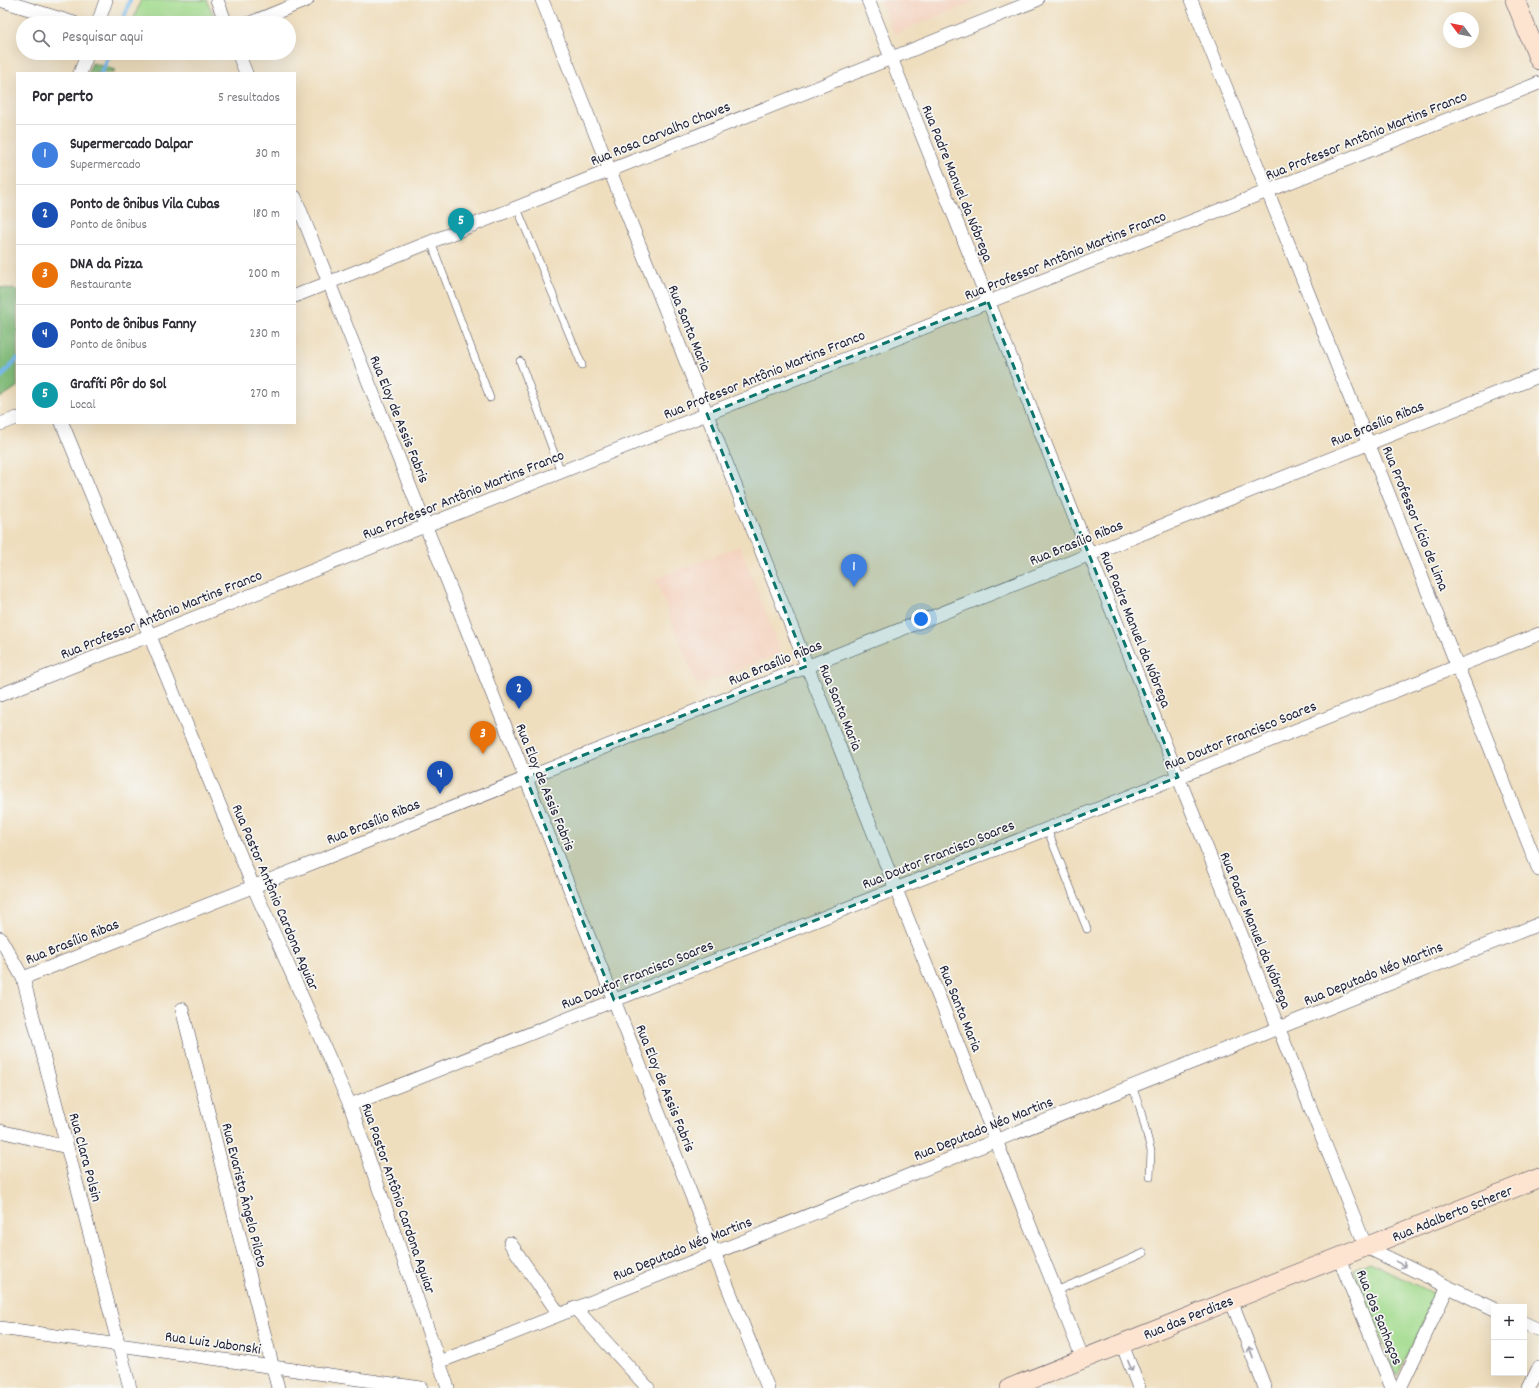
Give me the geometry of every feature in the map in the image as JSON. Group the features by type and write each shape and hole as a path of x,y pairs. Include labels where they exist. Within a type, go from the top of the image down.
{"street":[{"path":"0,0 51,16"},
{"path":"100,16 106,0"},
{"path":"217,0 223,16"},
{"path":"267,16 307,0"},
{"name":"Rua Santa Maria","path":"542,0 1083,1359"},
{"name":"Rua Padre Manuel da Nóbrega","path":"868,0 1366,1247"},
{"name":"Rua Rosa Carvalho Chaves","path":"296,296 1037,0"},
{"name":"Rua Professor Lício de Lima","path":"1191,0 1539,870"},
{"path":"1515,0 1539,60"},
{"path":"80,72 85,60"},
{"path":"241,60 246,72"},
{"name":"Rua Professor Antônio Martins Franco","path":"0,695 1539,83"},
{"name":"Rua Eloy de Assis Fabris","path":"296,200 768,1388"},
{"name":"Rua Brasílio Ribas","path":"23,978 1539,376"},
{"path":"0,424 16,418"},
{"name":"Rua Pastor Antônio Cardona Aguiar","path":"62,424 253,886 350,1105 448,1388"},
{"name":"Rua Doutor Francisco Soares","path":"350,1105 1539,634"},
{"name":"Rua Deputado Néo Martins","path":"439,1362 1539,924"},
{"name":"Rua Clara Polsin","path":"0,938 23,978 130,1388"},
{"name":"Rua Evaristo Ângelo Piloto","path":"182,1009 278,1388"},
{"path":"0,1131 67,1147"},
{"name":"Rua Adalberto Scherer","path":"1366,1247 1539,1178"},
{"path":"510,1243 559,1314"},
{"path":"1366,1247 1491,1308"},
{"name":"Rua das Perdizes","path":"1013,1387 1366,1247"},
{"name":"Rua dos Sanhaços","path":"1339,1258 1392,1388"},
{"path":"1400,1388 1448,1287"},
{"path":"1231,1300 1265,1388"},
{"path":"575,1308 648,1388"},
{"path":"1527,1324 1539,1330"},
{"name":"Rua Luiz Jabonski","path":"0,1328 421,1388"},
{"path":"1122,1344 1139,1388"},
{"path":"1529,1388 1539,1367"}],"lane":[{"path":"517,208 582,364"},
{"path":"431,242 490,398"},
{"path":"520,361 561,472"},
{"path":"1047,829 1087,929"},
{"path":"1132,1086 1140,1108 1151,1151 1150,1177"},
{"path":"1056,1290 1144,1253"}],"highlighted area":[{"path":"988,302 1178,777 614,1000 526,778 807,666 707,414"}],"shaded area":[{"path":"880,0 979,0 894,34"},
{"path":"740,546 781,653 697,686 655,579"}],"green space":[{"path":"141,0 207,0 213,16 135,16"},
{"path":"92,63 115,70 114,72 88,72"},
{"path":"0,287 16,290 16,388 0,398"},
{"path":"1370,1262 1437,1295 1397,1376 1354,1269"}],"waterway":[{"path":"124,16 130,0"},
{"path":"101,72 107,60"},
{"path":"0,378 16,360"}],"place":[{"name":"Grafíti Pôr do Sol","path":"461,241"},
{"name":"Supermercado Dalpar","path":"854,587"},
{"name":"Ponto de ônibus Vila Cubas","path":"519,709"},
{"name":"DNA da Pizza","path":"483,754"},
{"name":"Ponto de ônibus Fanny","path":"440,794"}]}
